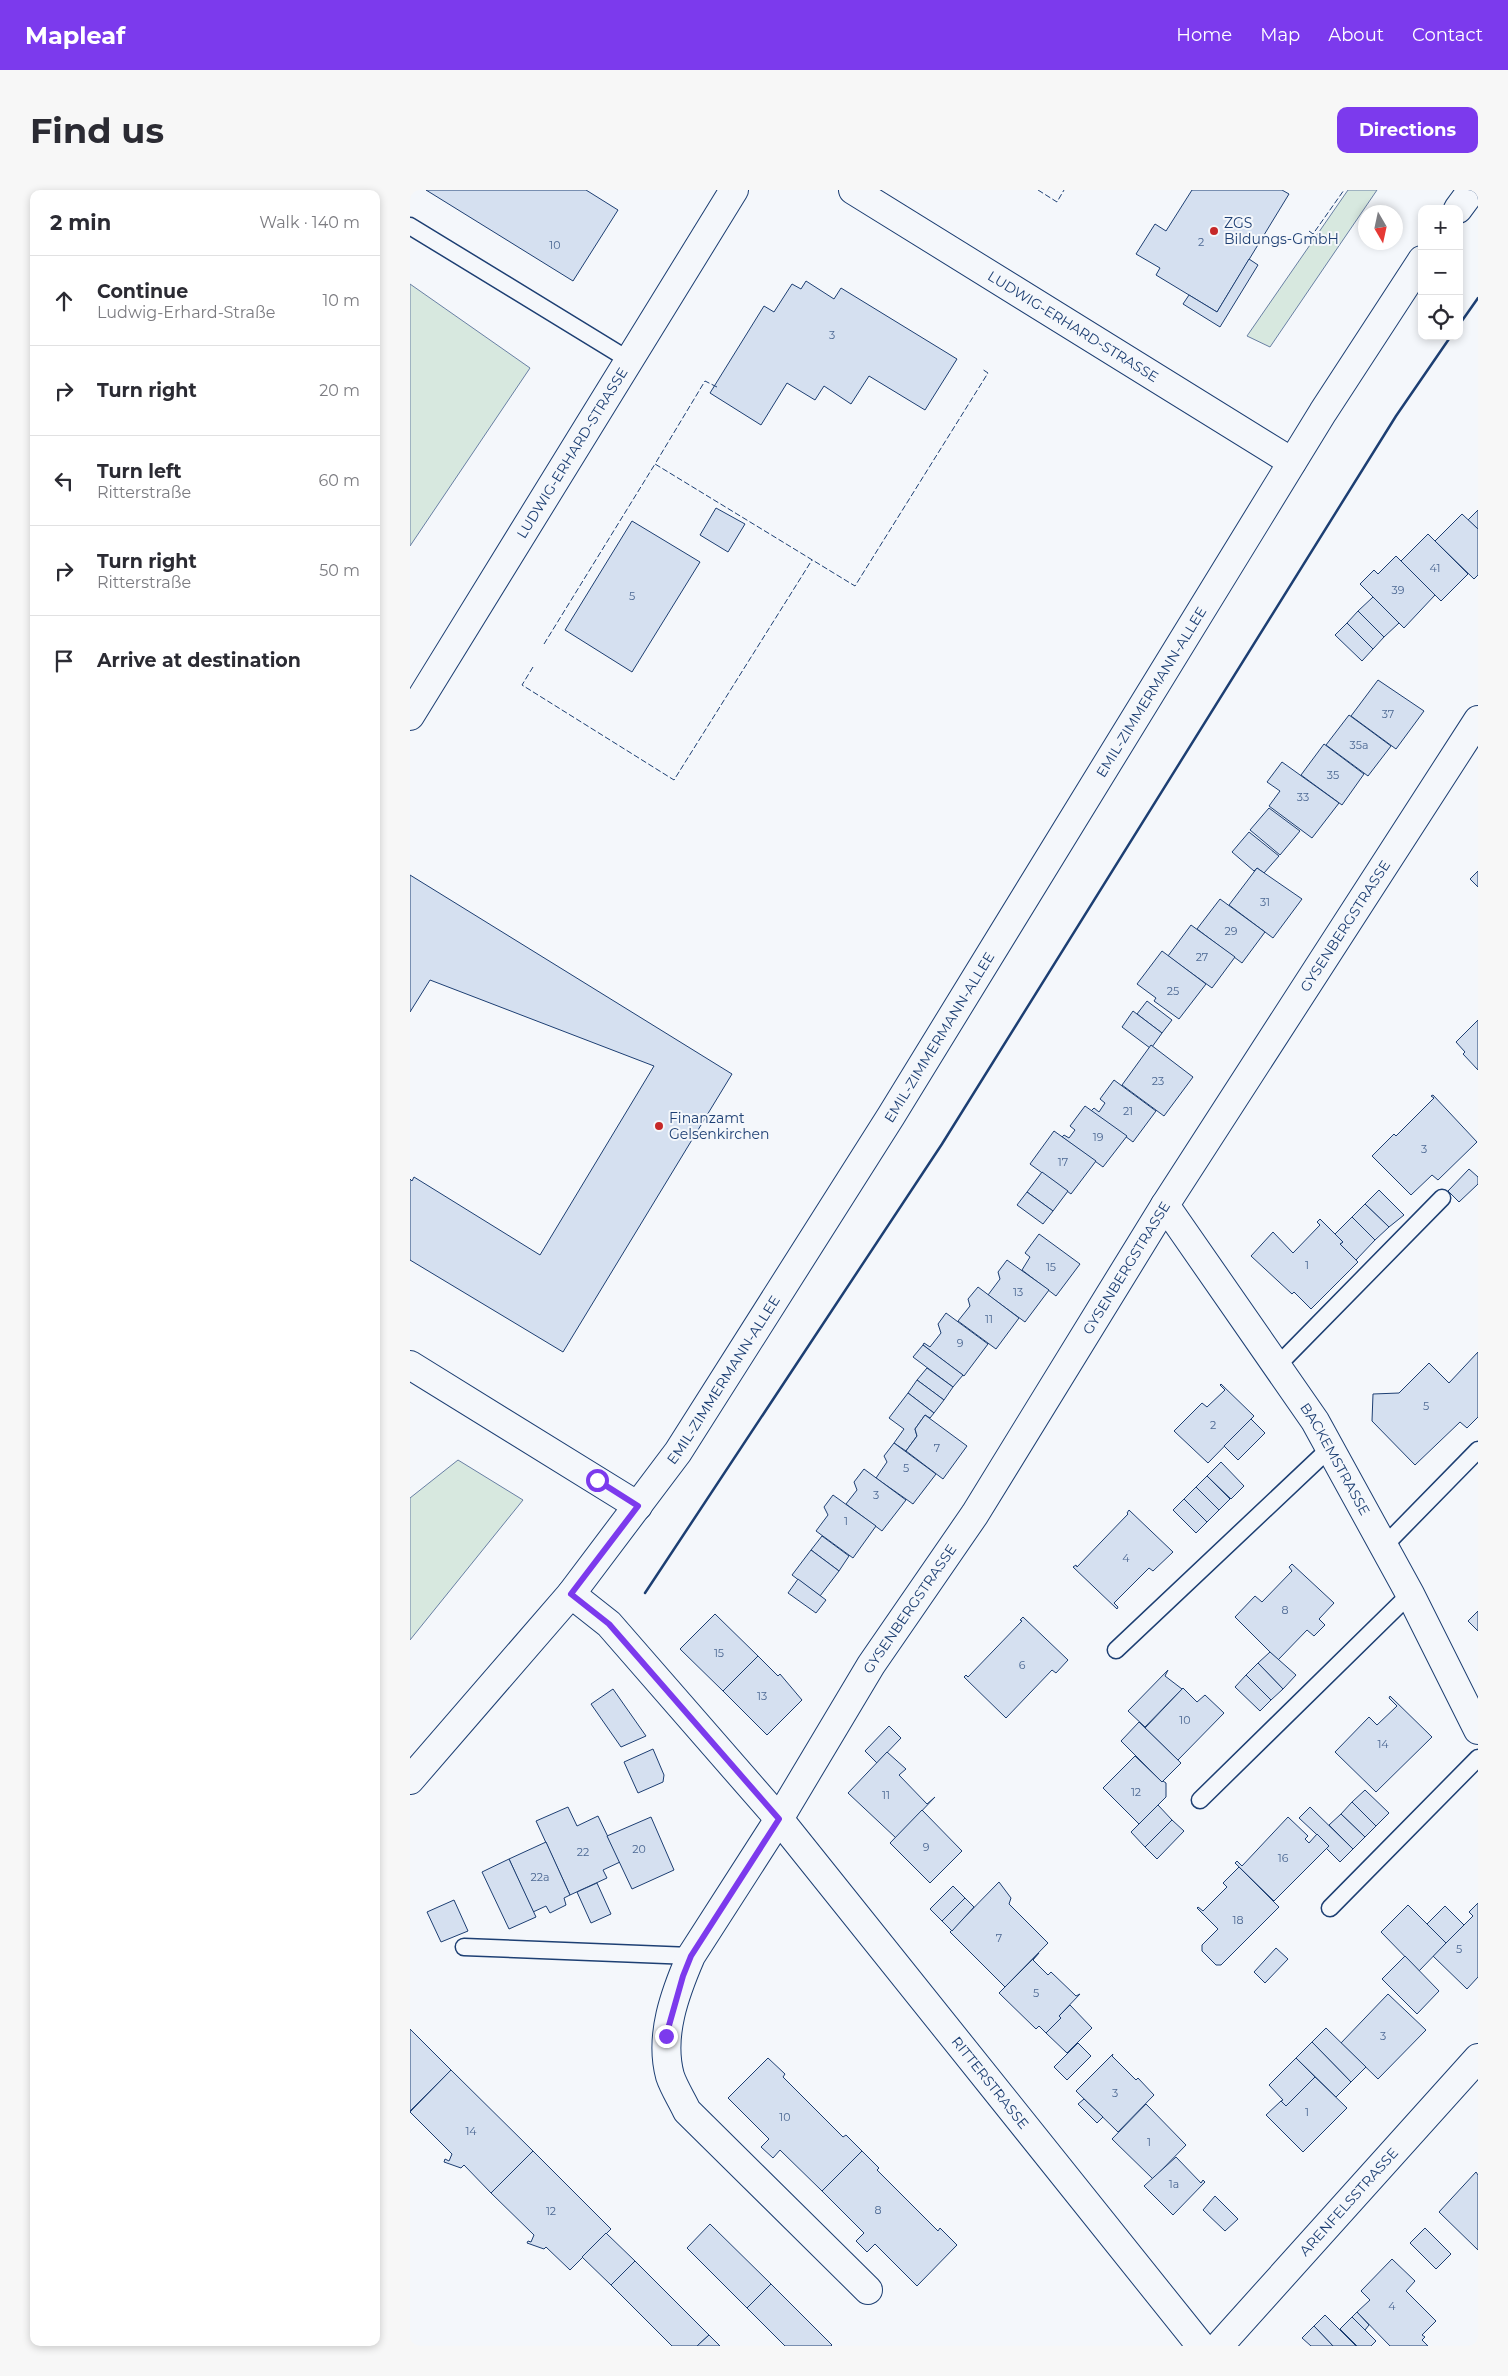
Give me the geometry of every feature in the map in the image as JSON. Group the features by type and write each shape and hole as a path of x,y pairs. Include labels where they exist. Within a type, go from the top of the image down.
{"street":[{"name":"LUDWIG-ERHARD-STRASSE","path":"410,716 734,190"},
{"name":"LUDWIG-ERHARD-STRASSE","path":"853,190 1292,462"},
{"path":"1461,205 1472,190"},
{"name":"EMIL-ZIMMERMANN-ALLEE","path":"410,1780 571,1594 678,1452 885,1125 1292,462 1418,266"},
{"name":"GYSENBERGSTRASSE","path":"779,1819 871,1665 975,1514 1165,1205 1478,720"},
{"name":"BACKEMSTRASSE","path":"1165,1205 1315,1421 1410,1594 1478,1730"},
{"path":"410,1365 638,1506"},
{"name":"RITTERSTRASSE","path":"571,1594 609,1624 779,1819 1201,2346"},
{"path":"779,1819 691,1956 683,1976 666,2036 670,2076 687,2112 868,2290"},
{"name":"ARENFELSSTRASSE","path":"1219,2346 1478,2058"}],"lane":[{"path":"410,226 629,360"},
{"path":"1277,1366 1442,1198"},
{"path":"1116,1650 1330,1448"},
{"path":"1384,1546 1478,1450"},
{"path":"1200,1800 1410,1594"},
{"path":"1330,1908 1478,1758"},
{"path":"464,1947 691,1956"}],"shaded area":[{"path":"1348,190 1377,190 1367,205 1358,205 1358,218 1270,347 1247,336"},
{"path":"410,284 530,368 410,546"},
{"path":"458,1460 523,1500 410,1640 410,1498"}],"building":[{"path":"426,190 586,190 618,210 573,281"},
{"path":"1192,190 1282,190 1289,194 1217,312 1156,275 1160,268 1136,254 1155,224 1166,231"},
{"path":"1249,259 1258,265 1220,327 1183,304 1189,295 1217,312"},
{"path":"806,281 834,299 841,288 957,359 925,410 869,376 851,404 824,386 815,400 787,383 761,425 710,393 764,306 774,312 792,284 801,289"},
{"path":"716,508 745,524 728,552 700,535"},
{"path":"1478,510 1478,529 1468,520"},
{"path":"1462,514 1478,529 1478,575 1474,579 1435,541"},
{"path":"632,521 700,562 632,672 565,630"},
{"path":"1428,534 1468,574 1441,601 1401,561"},
{"path":"1396,556 1435,595 1404,628 1360,584 1374,570 1378,574"},
{"path":"1373,597 1399,623 1384,637 1358,611"},
{"path":"1358,611 1384,637 1373,649 1347,623"},
{"path":"1347,623 1373,649 1362,661 1335,635"},
{"path":"1378,680 1424,711 1396,749 1351,716"},
{"path":"1349,715 1391,746 1368,776 1326,745"},
{"path":"1324,744 1364,774 1342,805 1301,775"},
{"path":"1282,762 1339,803 1312,838 1269,806 1280,791 1267,782"},
{"path":"1269,808 1300,831 1280,855 1250,830"},
{"path":"1249,832 1279,856 1264,873 1257,868 1254,871 1232,852"},
{"path":"1257,868 1302,899 1273,938 1229,905"},
{"path":"1478,871 1478,887 1470,879"},
{"name":"Finanzamt Gelsenkirchen","path":"410,875 732,1074 563,1352 410,1260 410,1179 412,1181 414,1177 540,1255 654,1066 430,980 410,1012"},
{"path":"1220,899 1265,932 1242,963 1197,929"},
{"path":"1191,925 1235,957 1212,988 1168,956"},
{"path":"1162,951 1206,984 1179,1019 1154,1001 1156,998 1137,984"},
{"path":"1147,1001 1172,1020 1162,1033 1137,1014"},
{"path":"1133,1011 1162,1033 1150,1048 1122,1027"},
{"path":"1478,1020 1478,1070 1463,1054 1465,1052 1456,1042"},
{"path":"1151,1045 1193,1077 1164,1116 1122,1085"},
{"path":"1114,1080 1156,1111 1133,1142 1091,1111 1094,1108 1099,1112 1105,1103 1100,1099"},
{"path":"1433,1095 1477,1142 1438,1180 1432,1175 1411,1195 1372,1156 1394,1134 1396,1136 1434,1098 1431,1096"},
{"path":"1085,1106 1127,1136 1103,1167 1062,1137 1064,1135 1069,1138 1075,1130 1070,1126"},
{"path":"1054,1131 1096,1161 1071,1194 1030,1164"},
{"path":"1469,1169 1478,1177 1478,1184 1459,1202 1448,1191"},
{"path":"1042,1172 1068,1191 1053,1211 1027,1192"},
{"path":"1379,1190 1404,1215 1389,1227 1365,1204"},
{"path":"1027,1192 1053,1211 1043,1224 1017,1205"},
{"path":"1365,1204 1389,1227 1375,1240 1352,1217"},
{"path":"1352,1217 1375,1240 1356,1260 1340,1244 1343,1242 1335,1234"},
{"path":"1320,1219 1343,1242 1340,1244 1358,1262 1311,1309 1251,1256 1273,1232 1293,1253 1320,1225 1317,1222"},
{"path":"1039,1234 1080,1264 1056,1296 1022,1270 1030,1257 1025,1253"},
{"path":"1007,1260 1049,1290 1025,1322 988,1295 1000,1279 998,1272"},
{"path":"978,1287 1019,1318 996,1349 958,1321 970,1306 968,1299"},
{"path":"946,1313 988,1344 964,1376 923,1345 924,1343 930,1347 941,1333 938,1324"},
{"path":"923,1345 963,1375 953,1387 913,1357"},
{"path":"1478,1352 1478,1417 1467,1428 1460,1422 1415,1465 1372,1421 1373,1394 1399,1393 1429,1363 1449,1383"},
{"path":"927,1368 953,1387 944,1400 917,1380"},
{"path":"917,1380 944,1400 934,1413 908,1393"},
{"path":"1221,1384 1254,1416 1208,1463 1174,1431 1202,1403 1207,1407 1225,1390"},
{"path":"908,1393 934,1413 930,1418 925,1415 915,1429 917,1436 906,1451 894,1443 904,1429 889,1418"},
{"path":"925,1415 967,1446 943,1479 906,1451 917,1436 915,1429"},
{"path":"1251,1419 1265,1433 1238,1460 1224,1446"},
{"path":"894,1443 936,1474 913,1504 876,1478 887,1462 884,1456"},
{"path":"1221,1462 1244,1486 1231,1499 1207,1476"},
{"path":"864,1469 906,1500 882,1531 846,1504 857,1490 854,1482"},
{"path":"1207,1476 1230,1499 1219,1510 1196,1487"},
{"path":"1196,1487 1219,1510 1207,1522 1184,1499"},
{"path":"833,1495 876,1526 853,1558 816,1531 828,1515 824,1507"},
{"path":"1184,1499 1207,1522 1196,1533 1173,1510"},
{"path":"1129,1510 1173,1552 1153,1571 1149,1568 1114,1603 1118,1607 1117,1609 1073,1567 1076,1565 1077,1567 1128,1514"},
{"path":"822,1536 849,1556 839,1571 811,1550"},
{"path":"811,1550 839,1571 820,1596 792,1575"},
{"path":"1292,1564 1334,1603 1319,1619 1325,1625 1314,1636 1307,1630 1278,1660 1235,1617 1255,1596 1262,1602 1292,1571 1289,1567"},
{"path":"798,1579 826,1600 816,1613 788,1593"},
{"path":"1478,1611 1478,1631 1468,1621"},
{"path":"715,1614 758,1656 723,1691 680,1649"},
{"path":"1023,1617 1068,1660 1056,1673 1052,1670 1006,1718 964,1677 966,1675 968,1677 1022,1621 1020,1620"},
{"path":"1270,1652 1296,1675 1283,1689 1258,1663"},
{"path":"758,1656 778,1676 780,1674 802,1700 767,1735 723,1691"},
{"path":"1258,1663 1283,1689 1271,1700 1246,1675"},
{"path":"1168,1670 1165,1676 1182,1689 1145,1727 1128,1711"},
{"path":"1246,1675 1271,1700 1260,1711 1235,1687"},
{"path":"1183,1688 1197,1702 1205,1695 1224,1713 1178,1760 1145,1728"},
{"path":"613,1689 646,1736 621,1747 591,1704"},
{"path":"1390,1696 1432,1737 1376,1792 1335,1752 1369,1717 1377,1725 1397,1706 1389,1698"},
{"path":"1139,1722 1181,1763 1162,1782 1121,1741"},
{"path":"889,1726 901,1738 877,1763 865,1751"},
{"path":"653,1749 664,1775 663,1782 638,1793 624,1762"},
{"path":"887,1752 906,1769 899,1775 927,1804 935,1797 896,1838 848,1793"},
{"path":"1135,1756 1162,1782 1166,1783 1166,1797 1139,1824 1103,1788"},
{"path":"1365,1790 1389,1813 1376,1826 1352,1802"},
{"path":"1352,1802 1376,1826 1365,1837 1341,1814"},
{"path":"1158,1805 1172,1820 1145,1847 1131,1832"},
{"path":"568,1807 577,1826 598,1816 620,1862 603,1870 607,1878 570,1895 536,1821"},
{"path":"1310,1807 1353,1849 1340,1862 1326,1848 1329,1846 1299,1818"},
{"path":"922,1810 962,1851 930,1883 890,1843"},
{"path":"1341,1814 1365,1837 1353,1849 1329,1825"},
{"path":"651,1817 674,1870 632,1889 607,1836"},
{"path":"1288,1817 1308,1836 1305,1839 1309,1843 1317,1834 1329,1846 1274,1901 1235,1863 1237,1861 1242,1866"},
{"path":"1172,1820 1184,1831 1157,1859 1145,1847"},
{"path":"546,1842 570,1895 564,1898 566,1905 550,1913 546,1906 533,1912 509,1859"},
{"path":"509,1859 536,1917 509,1929 482,1872"},
{"path":"1239,1867 1279,1907 1221,1965 1216,1965 1202,1951 1202,1945 1218,1929 1197,1908 1203,1911 1227,1887 1223,1883"},
{"path":"999,1882 1011,1898 1009,1904 1048,1943 1005,1987 950,1932"},
{"path":"597,1883 611,1914 591,1923 577,1892"},
{"path":"953,1886 965,1898 942,1921 930,1909"},
{"path":"965,1898 974,1907 952,1931 942,1921"},
{"path":"454,1900 468,1931 441,1942 427,1912"},
{"path":"1478,1903 1478,1977 1467,1989 1433,1956 1473,1916 1469,1912"},
{"path":"1408,1905 1446,1943 1419,1971 1381,1932"},
{"path":"1445,1906 1464,1925 1446,1943 1427,1924"},
{"path":"1276,1948 1288,1959 1265,1983 1254,1972"},
{"path":"1039,1953 1033,1960 1048,1975 1051,1972 1076,1996 1080,1994 1046,2033 1039,2026 1036,2029 999,1993"},
{"path":"1405,1956 1439,1991 1417,2014 1382,1979"},
{"path":"1388,1994 1426,2030 1378,2079 1341,2043"},
{"path":"1070,2005 1092,2028 1067,2053 1046,2033 1061,2018 1059,2016"},
{"path":"1326,2028 1366,2067 1351,2082 1312,2042"},
{"path":"410,2029 451,2070 410,2111"},
{"path":"1312,2042 1351,2082 1336,2097 1296,2058"},
{"path":"1078,2043 1091,2056 1067,2080 1054,2067"},
{"path":"1113,2054 1112,2056 1136,2080 1138,2078 1154,2095 1118,2132 1076,2091"},
{"path":"768,2058 785,2074 783,2077 843,2137 846,2135 862,2151 822,2191 780,2150 773,2158 761,2147 769,2139 728,2098"},
{"path":"1296,2058 1315,2077 1286,2106 1269,2085"},
{"path":"451,2070 533,2151 491,2193 464,2165 461,2168 444,2162 445,2159 449,2161 452,2154 410,2112"},
{"path":"1315,2077 1347,2108 1303,2152 1266,2115 1281,2101 1286,2106"},
{"path":"1084,2099 1103,2117 1097,2123 1078,2104"},
{"path":"1146,2104 1186,2145 1153,2179 1112,2139"},
{"path":"533,2151 611,2229 570,2270 546,2247 544,2249 527,2243 528,2241 531,2242 534,2235 491,2193"},
{"path":"862,2151 879,2168 877,2170 938,2231 940,2228 957,2245 917,2286 875,2244 867,2252 856,2241 864,2233 822,2191"},
{"path":"1176,2157 1201,2183 1203,2180 1205,2182 1173,2215 1144,2186"},
{"path":"1476,2172 1478,2175 1478,2250 1439,2212"},
{"path":"1215,2196 1238,2219 1225,2231 1203,2210"},
{"path":"710,2224 771,2284 747,2308 687,2248"},
{"path":"1425,2228 1451,2254 1436,2269 1410,2243"},
{"path":"606,2233 635,2261 611,2285 582,2257"},
{"path":"1392,2259 1415,2281 1406,2291 1436,2321 1422,2335 1425,2337 1422,2340 1428,2346 1390,2346 1357,2312 1370,2300 1361,2291"},
{"path":"635,2261 709,2335 697,2346 672,2346 611,2285"},
{"path":"771,2284 831,2346 785,2346 747,2308"},
{"path":"1357,2312 1369,2325 1365,2330 1352,2317"},
{"path":"1325,2315 1356,2346 1333,2346 1314,2326"},
{"path":"1352,2317 1376,2341 1371,2346 1357,2346 1340,2329"},
{"path":"1314,2326 1333,2346 1311,2346 1302,2338"},
{"path":"709,2335 720,2346 697,2346"}],"fence":[{"path":"1038,190 1057,202 1064,190"},
{"path":"1309,231 1313,234 1344,190"},
{"path":"717,387 705,381 655,464 855,586 988,373 982,369"},
{"path":"544,644 655,464"},
{"path":"533,667 522,685 674,780 812,560"}],"wall":[{"path":"1463,319 1478,298"},
{"path":"645,1593 942,1144 1396,416 1448,340"}],"place":[{"name":"ZGS Bildungs-GmbH","path":"1214,231"},
{"name":"Finanzamt Gelsenkirchen","path":"659,1126"}],"route":[{"path":"597,1480 638,1506 571,1594 609,1624 779,1819 691,1956 683,1976 666,2036"}]}
